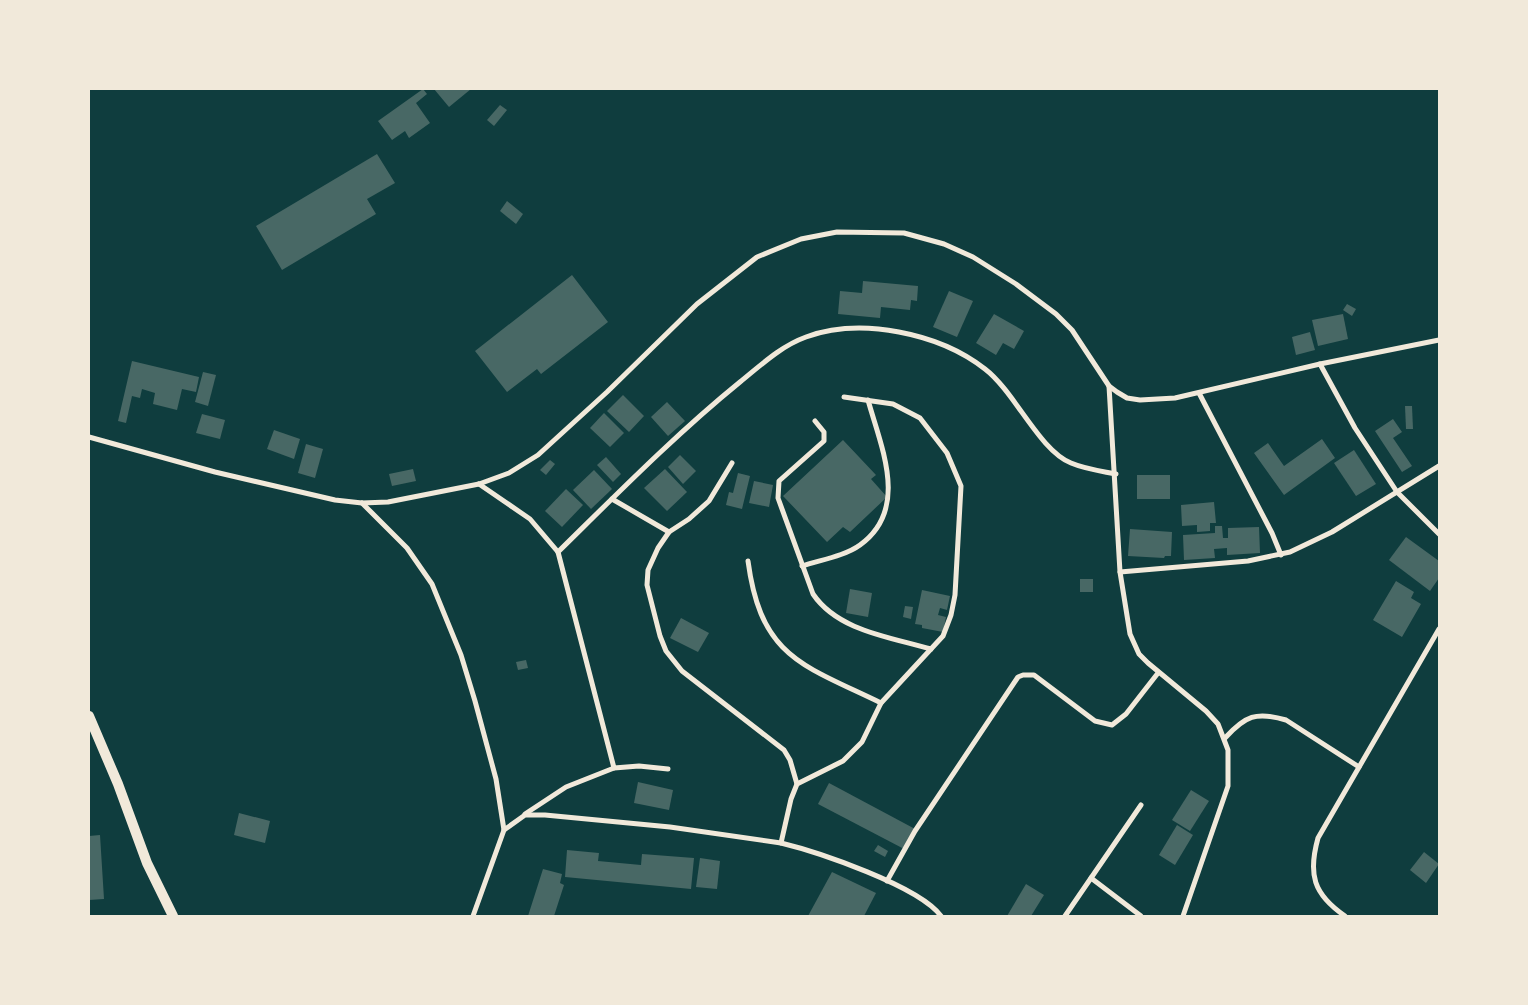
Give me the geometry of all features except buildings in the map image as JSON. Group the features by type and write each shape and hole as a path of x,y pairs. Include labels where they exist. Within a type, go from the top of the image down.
{"main road":[{"path":"89,716 118,784 148,863 173,916"}],"street":[{"path":"89,437 215,472 335,500 362,503 388,502 479,484 509,473 538,455 607,392 697,304 757,257 801,239 837,232 904,233 944,244 972,257 1016,284 1056,314 1072,330 1109,386 1127,398 1140,400 1175,398 1320,364 1439,340"},
{"path":"558,552 718,400 770,357 804,337 842,328 866,327 899,332 959,353 986,369 1060,456 1070,463 1116,474"},
{"path":"1320,364 1355,428 1397,492 1439,534"},
{"path":"1109,386 1116,474 1120,572 1130,634 1139,654 1158,673 1206,711 1218,724 1228,750 1228,786 1183,916"},
{"path":"1199,393 1272,533 1281,555"},
{"path":"797,784 853,753 862,742 881,703 931,649 947,628 955,595 961,486 947,453 920,418 893,404 844,397"},
{"path":"802,566 860,546 874,532 889,500 889,473 868,400"},
{"path":"815,420 824,432 824,441 779,481 778,498 813,594 820,605 833,616 851,626 931,649"},
{"path":"732,463 709,501 689,519 669,532 658,548 648,570 646,585 666,651 682,671 784,750 790,760 797,784 791,799 781,843"},
{"path":"1120,572 1248,561 1281,555 1306,546 1439,466"},
{"path":"479,484 530,519 558,552 614,768"},
{"path":"612,499 669,532"},
{"path":"362,503 407,548 432,584 461,655 496,779 504,830 473,916"},
{"path":"748,561 754,596 774,639 809,669 881,703"},
{"path":"1345,916 1319,892 1313,873 1313,858 1318,838 1439,629"},
{"path":"887,881 915,831 1018,677 1034,675 1095,721 1112,725 1126,714 1158,673"},
{"path":"1224,738 1236,726 1253,716 1272,716 1286,720 1359,767"},
{"path":"504,830 566,787 614,768 638,766 668,769"},
{"path":"1065,916 1141,805"},
{"path":"525,815 670,827 781,843 837,860 887,881 928,904 941,916"},
{"path":"1091,878 1140,916"}]}
